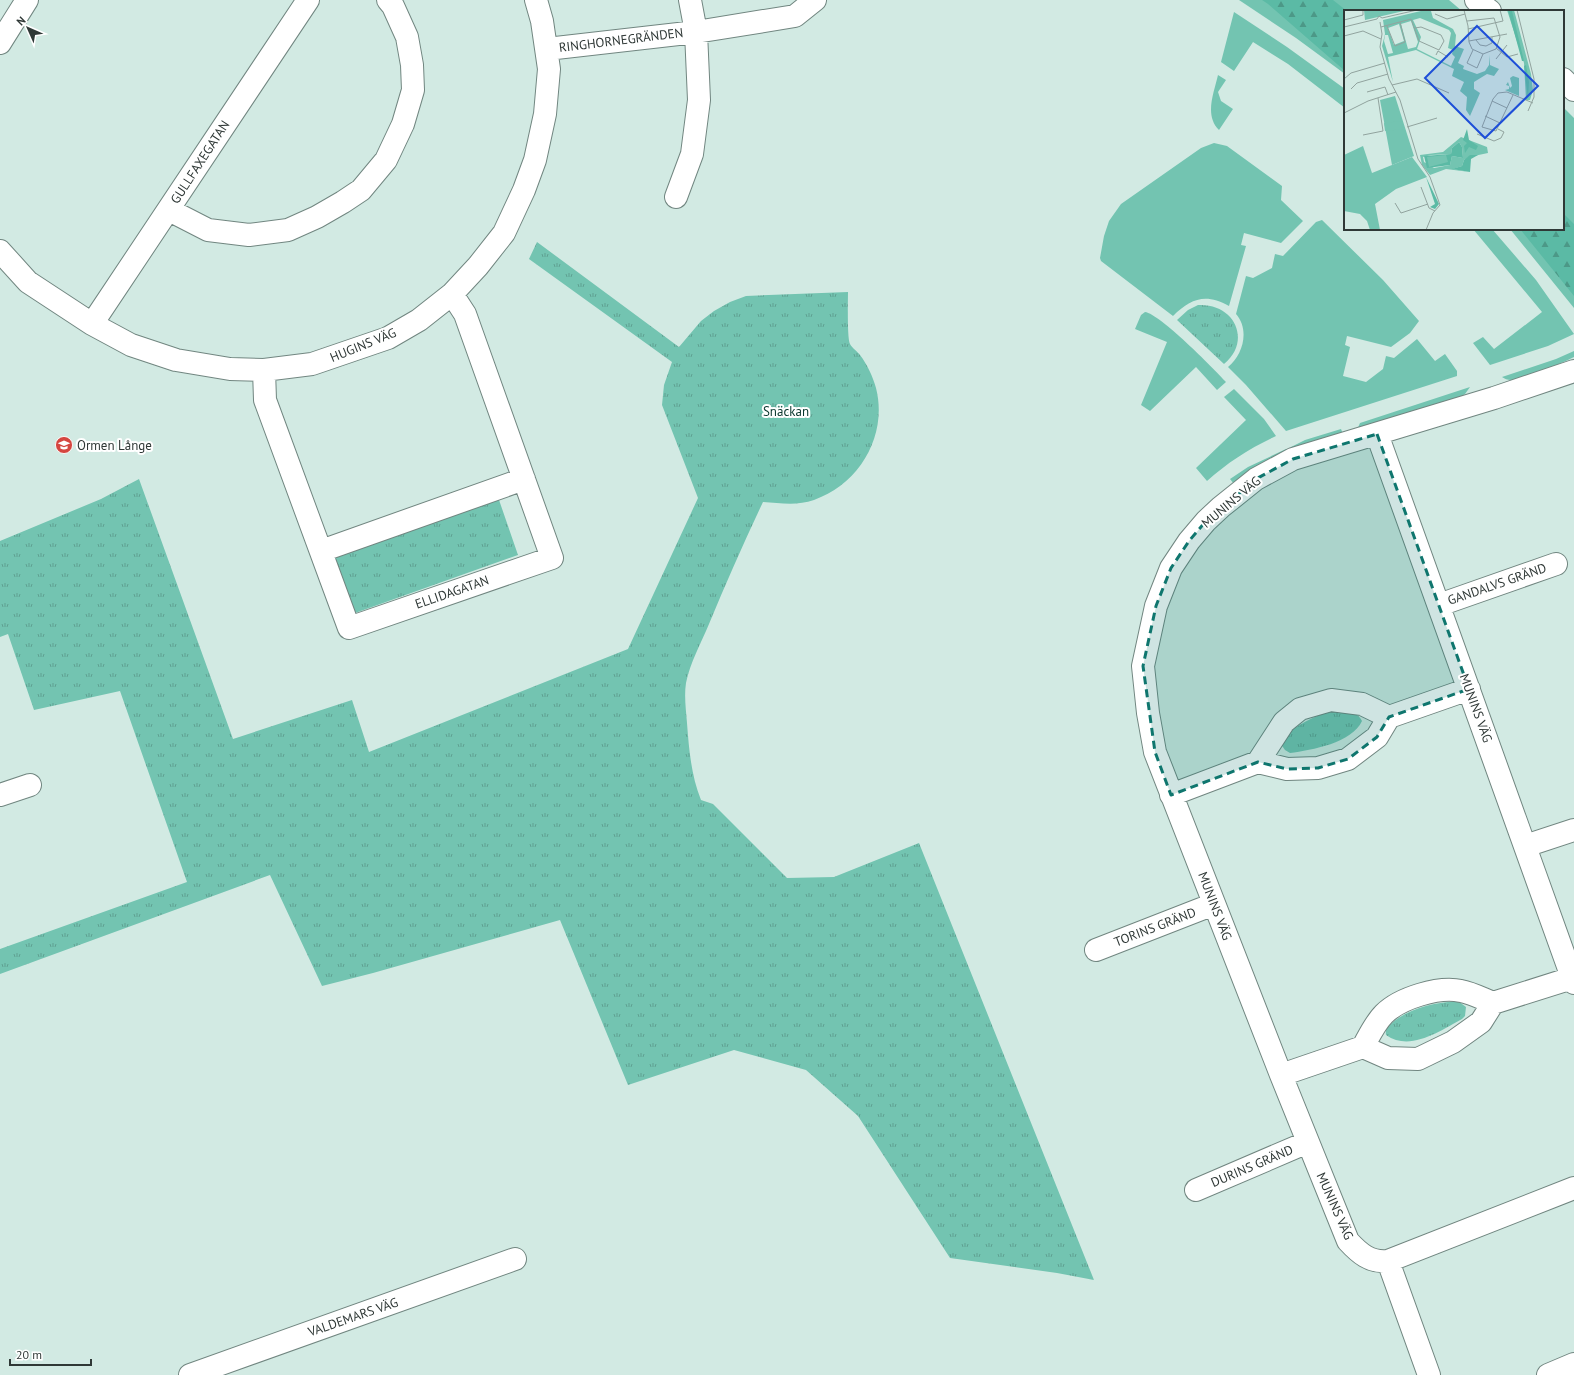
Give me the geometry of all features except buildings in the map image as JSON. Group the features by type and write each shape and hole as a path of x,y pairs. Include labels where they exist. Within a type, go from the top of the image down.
{"street":[{"path":"0,43 27,0"},
{"name":"GULLFAXEGATAN","path":"92,324 308,0"},
{"path":"169,210 208,230 249,235 288,230 317,217 361,190 386,160 403,124 413,90 412,65 407,37 393,6 388,0"},
{"name":"HUGINS VÄG","path":"0,251 28,282 92,324 131,345 176,360 230,369 264,370 312,364 388,338 419,320 452,294 478,266 504,233 524,190 535,160 545,114 549,69 542,21 536,0"},
{"name":"RINGHORNEGRÄNDEN","path":"676,197 692,154 699,100 696,32 690,0"},
{"name":"RINGHORNEGRÄNDEN","path":"547,49 696,32 795,16 815,0"},
{"path":"1476,0 1489,10"},
{"path":"1564,80 1574,90"},
{"name":"ELLIDAGATAN","path":"264,370 265,400 349,628 552,558 465,314 452,294"},
{"name":"MUNINS VÄG","path":"1574,371 1494,398 1293,459 1256,479 1206,521 1189,541 1171,568 1156,606 1143,666 1148,713 1155,752 1281,1076 1348,1241 1370,1260 1378,1262 1388,1261 1574,1188"},
{"name":"MUNINS VÄG","path":"1377,434 1573,980"},
{"path":"321,551 524,478"},
{"name":"GANDALVS GRÄND","path":"1438,605 1556,564"},
{"path":"1171,795 1258,762 1287,769 1318,768 1348,759 1377,736 1389,717 1469,689"},
{"path":"1258,762 1284,722 1300,709 1331,700 1362,704 1389,717"},
{"path":"0,795 30,785"},
{"path":"1525,846 1574,830"},
{"name":"TORINS GRÄND","path":"1096,950 1214,904"},
{"path":"1281,1076 1363,1047 1373,1028 1384,1013 1407,999 1431,992 1461,991 1493,1003 1573,980"},
{"path":"1363,1047 1388,1058 1418,1059 1453,1042 1481,1022 1493,1003"},
{"name":"DURINS GRÄND","path":"1196,1190 1308,1142"},
{"name":"VALDEMARS VÄG","path":"190,1375 515,1259"},
{"path":"1388,1261 1429,1375"},
{"path":"1548,1375 1574,1364"}],"highlighted area":[{"path":"1377,434 1469,689 1389,717 1377,737 1348,759 1318,768 1287,769 1258,762 1171,795 1155,752 1143,666 1156,606 1171,568 1189,541 1206,521 1256,479 1293,459"}],"green space":[{"path":"1239,0 1449,0 1461,10 1344,10 1344,73 1296,38"},
{"path":"1262,0 1333,0 1346,10 1344,10 1344,70"},
{"path":"1234,12 1287,47 1344,88 1344,107 1288,64 1253,42 1234,71 1221,62"},
{"path":"1218,75 1226,80 1218,92 1221,101 1233,109 1219,130 1214,124 1211,111 1211,104"},
{"path":"1564,108 1574,118 1574,308 1511,230 1564,230"},
{"path":"1214,143 1227,146 1282,186 1281,200 1303,221 1281,243 1244,233 1241,245 1246,246 1229,306 1213,300 1199,299 1186,305 1173,316 1101,261 1100,258 1104,236 1109,221 1121,204 1201,148"},
{"path":"1564,214 1574,224 1574,296 1521,230 1564,230"},
{"path":"1322,220 1383,280 1419,321 1410,333 1391,347 1347,336 1345,345 1350,347 1343,376 1366,382 1383,369 1386,356 1394,358 1417,339 1435,361 1445,354 1457,371 1457,376 1286,431 1246,385 1228,367 1238,356 1243,342 1243,327 1236,314 1246,276 1253,278 1272,268 1275,254 1283,256 1316,222"},
{"path":"1474,230 1493,230 1536,280 1574,334 1548,346 1490,365 1473,343 1483,337 1494,349 1542,312"},
{"name":"Snäckan","path":"537,242 679,347 701,321 714,311 730,302 746,296 848,292 848,327 850,344 865,362 876,388 879,406 878,423 874,440 867,456 857,470 845,482 830,493 814,500 801,503 788,504 763,502 696,653 686,683 685,703 690,752 695,781 701,800 713,804 787,878 834,877 919,843 1094,1280 1057,1273 950,1258 858,1116 806,1070 734,1050 628,1085 560,920 322,986 270,875 0,974 0,949 187,882 120,691 34,710 8,634 0,637 0,541 101,499 139,479 233,739 352,700 369,752 628,649 698,498 662,405 664,385 672,362 529,259"},
{"path":"1198,305 1211,306 1222,310 1230,317 1235,325 1238,335 1237,345 1232,355 1224,364 1177,320 1188,310"},
{"path":"1145,312 1152,315 1174,331 1226,382 1217,390 1196,367 1150,411 1141,405 1167,342 1135,329 1141,315"},
{"path":"1574,351 1574,357 1534,374 1511,380 1502,377 1556,359"},
{"path":"1470,387 1465,394 1460,397 1357,430 1360,423"},
{"path":"1234,389 1264,419 1276,436 1257,445 1240,456 1207,481 1196,468 1246,420 1224,397"},
{"path":"1341,429 1343,434 1292,451 1291,447 1305,440"},
{"path":"1286,449 1288,452 1234,484 1230,479 1248,467"},
{"path":"498,497 518,555 355,613 334,556"},
{"path":"1329,711 1343,711 1352,713 1360,717 1362,721 1357,729 1341,740 1309,750 1290,753 1285,750 1280,743 1289,732"},
{"path":"1458,1001 1466,1007 1465,1016 1435,1034 1415,1041 1395,1040 1386,1035 1386,1029 1390,1025 1400,1017 1416,1009 1440,1003"}],"place":[{"name":"Ormen Långe","path":"64,445"}]}
